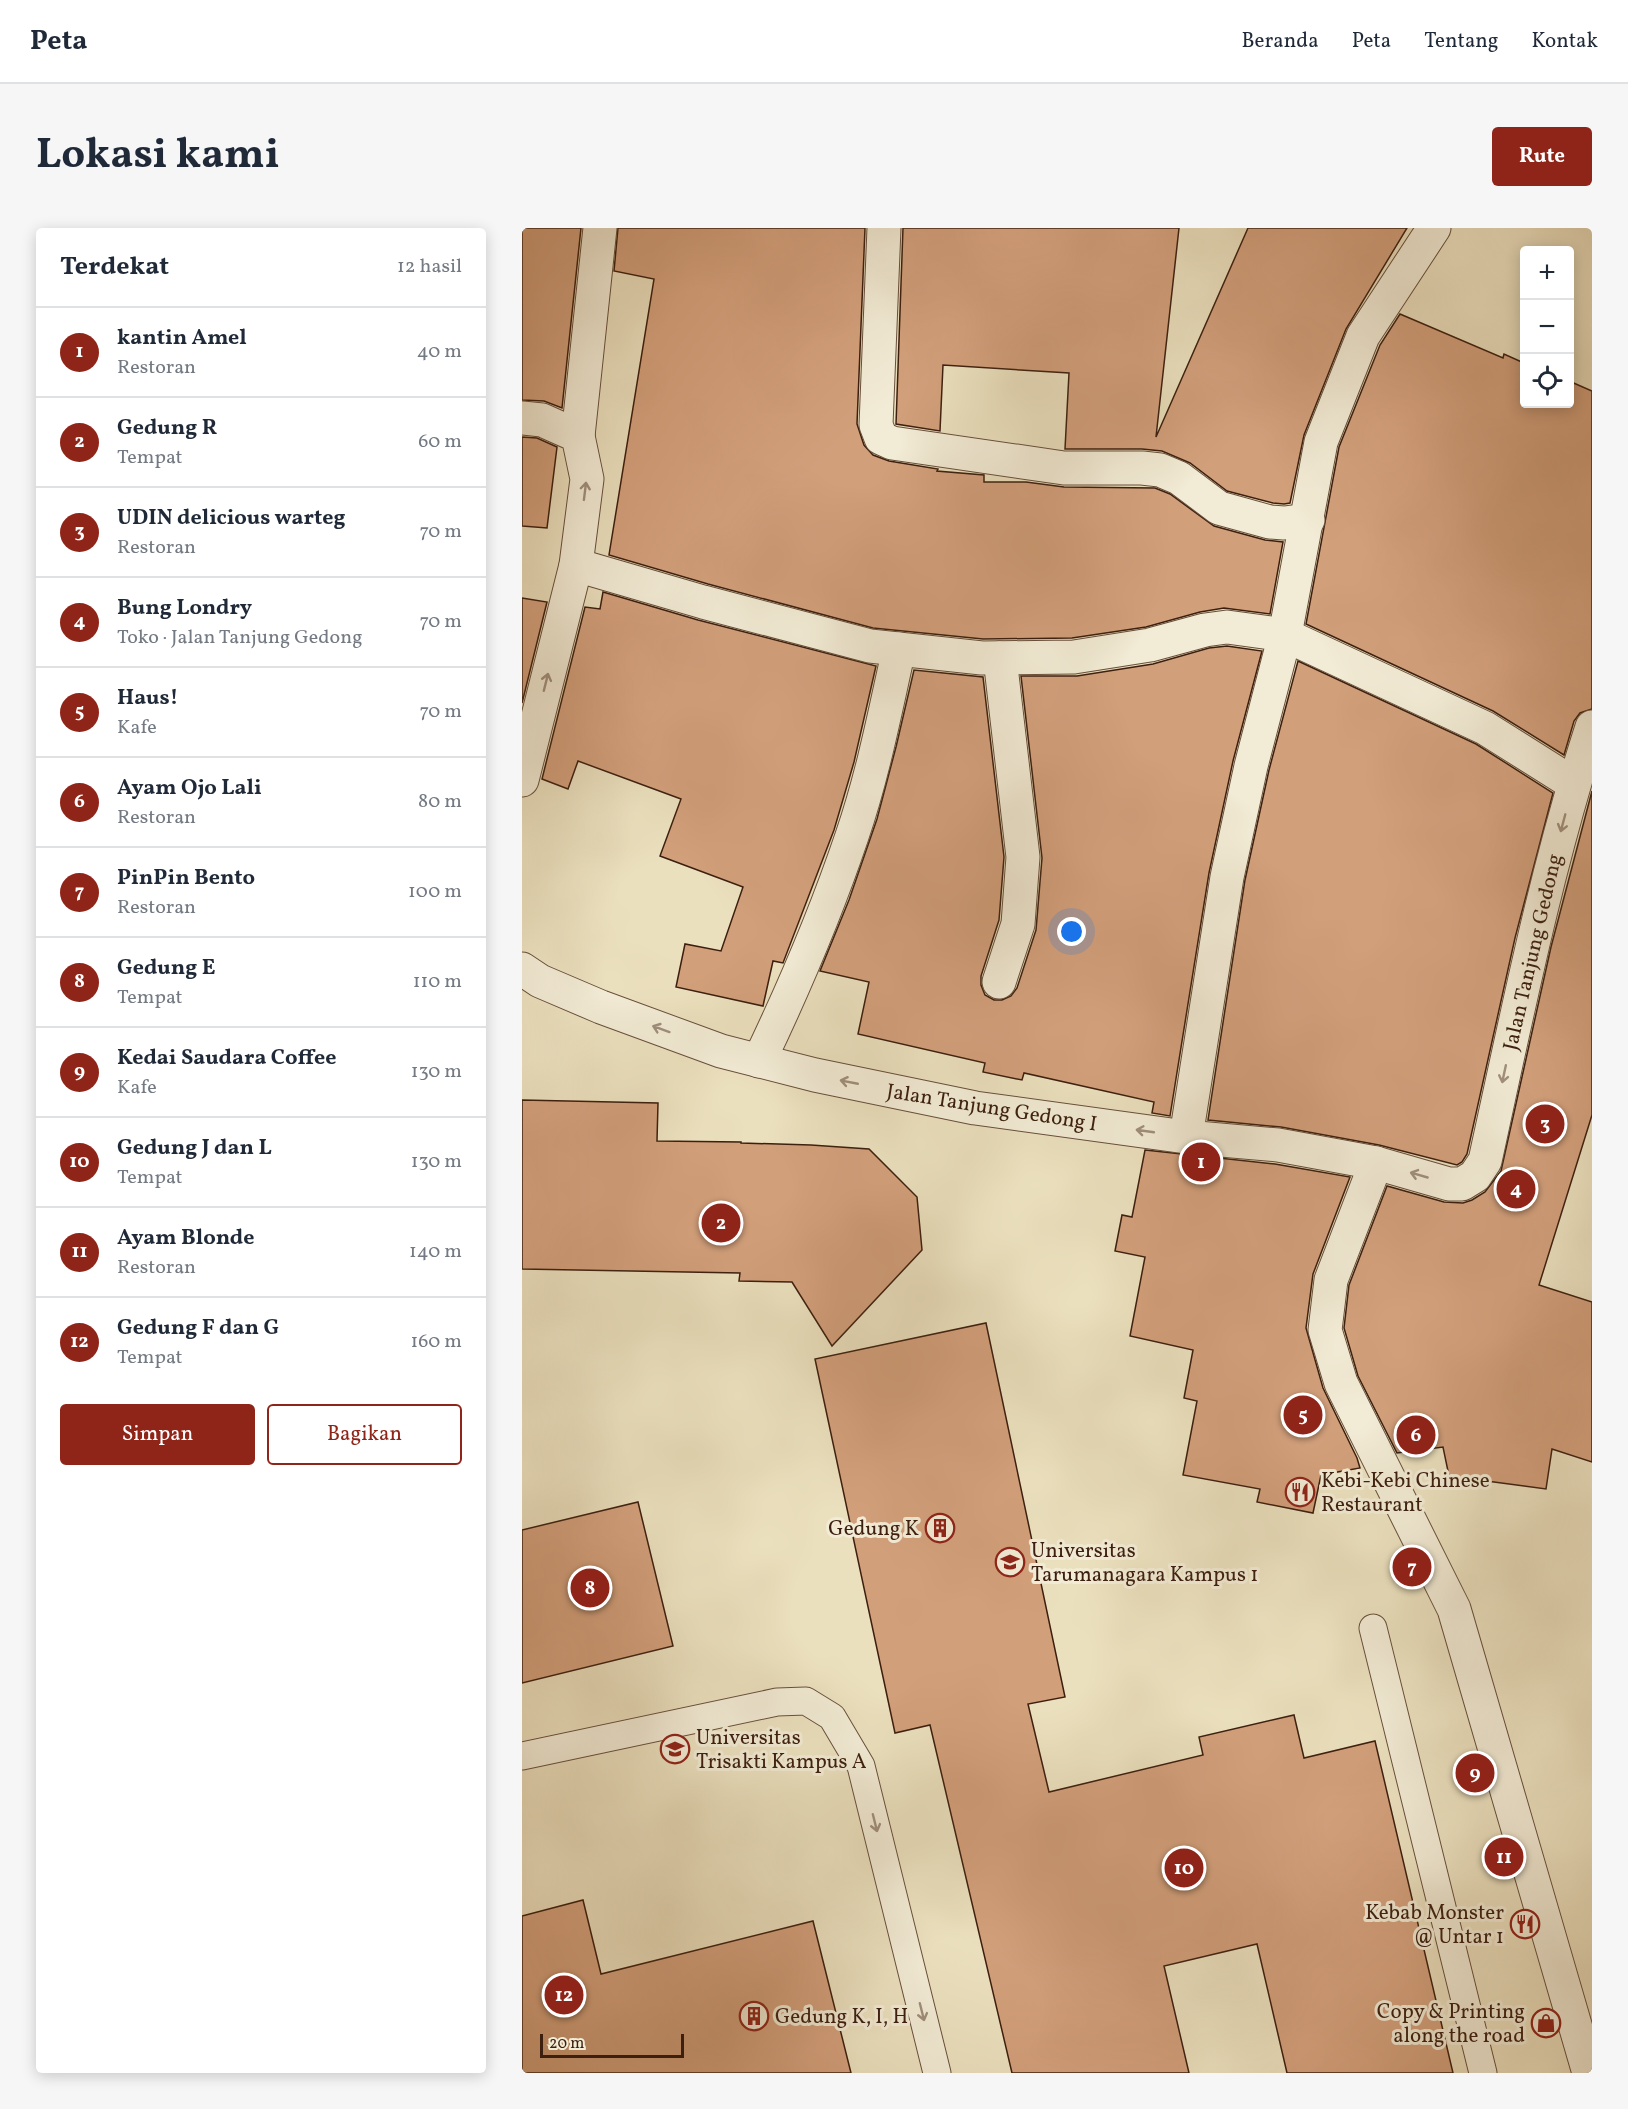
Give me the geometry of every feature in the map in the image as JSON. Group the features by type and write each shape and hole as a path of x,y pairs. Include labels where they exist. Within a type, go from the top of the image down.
{"street":[{"path":"522,780 576,565 587,479 578,436 600,228"},
{"path":"884,228 876,425 881,438 892,443 1064,468 1160,470 1179,478 1219,508 1270,522 1308,520"},
{"path":"1186,1137 1227,877 1251,766 1286,635 1321,442 1363,336 1434,228"},
{"path":"522,417 542,420 578,436"},
{"path":"576,565 703,602 870,646 981,658 1074,657 1150,645 1205,630 1227,627 1286,635 1485,728 1574,784"},
{"path":"759,1061 794,988 852,836 879,742 899,649"},
{"path":"999,982 1018,924 1023,857 1000,658"},
{"name":"Jalan Tanjung Gedong","path":"1475,1176 1485,1161 1537,925 1574,784 1592,727"},
{"name":"Jalan Tanjung Gedong I","path":"522,969 540,981 601,1007 721,1051 815,1076 975,1108 1186,1137 1278,1145 1376,1163 1449,1184 1462,1184 1475,1176"},
{"path":"1376,1163 1331,1280 1325,1330 1341,1383 1454,1609 1589,2073"}],"lane":[{"path":"1373,1628 1483,2073"},
{"path":"522,1756 777,1702 806,1701 832,1718 861,1766 937,2073"}],"building":[{"path":"522,228 581,228 562,408 544,401 522,400"},
{"path":"618,228 865,228 857,424 864,445 873,455 889,461 938,469 937,471 984,475 984,482 1026,482 1064,487 1155,488 1170,494 1214,526 1265,540 1283,542 1270,614 1224,608 1146,627 1072,638 983,639 873,628 609,555 654,279 614,271"},
{"path":"903,228 1179,228 1156,437 1248,228 1407,228 1346,329 1304,435 1290,503 1284,504 1227,491 1190,463 1162,451 1065,449 1069,373 943,365 940,431 896,424"},
{"path":"1400,314 1503,358 1504,354 1520,361 1520,408 1574,408 1574,383 1592,391 1592,709 1580,713 1574,721 1564,755 1493,711 1306,624 1339,447 1380,345"},
{"path":"522,437 537,438 557,447 547,528 522,526"},
{"path":"603,592 698,620 876,666 854,762 834,830 783,963 773,961 763,1006 676,987 685,944 721,951 743,887 660,856 681,799 578,761 568,789 542,779 585,607 600,609"},
{"path":"522,598 547,602 522,703"},
{"path":"1227,646 1262,651 1233,761 1209,873 1170,1116 1152,1113 1154,1102 1024,1073 1022,1080 983,1072 985,1063 858,1034 869,982 820,971 849,900 877,819 914,670 983,677 1004,857 999,920 981,976 981,985 985,995 994,1000 1002,1000 1011,996 1017,988 1036,930 1042,858 1021,676 1077,676 1153,664 1209,648"},
{"path":"1298,661 1476,744 1553,793 1515,938 1467,1154 1457,1165 1379,1145 1281,1127 1208,1120 1245,880 1269,770"},
{"path":"1592,791 1592,1115 1539,1285 1592,1302 1592,1462 1552,1449 1546,1489 1449,1476 1443,1447 1397,1453 1358,1376 1344,1328 1349,1285 1387,1186 1444,1202 1463,1203 1485,1192 1501,1171 1551,947"},
{"path":"522,1100 658,1103 657,1141 741,1142 869,1149 917,1197 922,1250 832,1346 792,1282 739,1281 740,1273 522,1269"},
{"path":"1145,1150 1275,1164 1350,1177 1313,1274 1306,1328 1323,1388 1360,1468 1321,1475 1313,1513 1257,1502 1260,1489 1183,1475 1197,1401 1184,1398 1193,1350 1130,1336 1145,1257 1115,1251 1122,1215 1132,1217"},
{"path":"986,1323 1065,1697 1028,1704 1049,1792 1203,1755 1199,1737 1294,1715 1304,1758 1375,1741 1453,2073 1287,2073 1257,1944 1164,1966 1189,2073 1012,2073 930,1725 895,1733 815,1359"},
{"path":"638,1502 673,1646 522,1683 522,1530"},
{"path":"583,1900 601,1974 813,1921 851,2073 522,2073 522,1916"}],"place":[{"name":"UDIN delicious warteg","path":"1545,1124"},
{"name":"kantin Amel","path":"1201,1162"},
{"name":"Bung Londry","path":"1516,1189"},
{"name":"Gedung R","path":"721,1223"},
{"name":"Haus!","path":"1303,1415"},
{"name":"Ayam Ojo Lali","path":"1416,1435"},
{"name":"Kebi-Kebi Chinese Restaurant","path":"1300,1492"},
{"name":"Gedung K","path":"940,1528"},
{"name":"Universitas Tarumanagara Kampus 1","path":"1010,1562"},
{"name":"PinPin Bento","path":"1412,1567"},
{"name":"Gedung E","path":"590,1588"},
{"name":"Universitas Trisakti Kampus A","path":"675,1749"},
{"name":"Kedai Saudara Coffee","path":"1475,1773"},
{"name":"Ayam Blonde","path":"1504,1857"},
{"name":"Gedung J dan L","path":"1184,1868"},
{"name":"Kebab Monster @ Untar 1","path":"1525,1924"},
{"name":"Gedung F dan G","path":"564,1995"},
{"name":"Gedung K, I, H","path":"754,2016"},
{"name":"Copy & Printing along the road","path":"1546,2023"}]}
